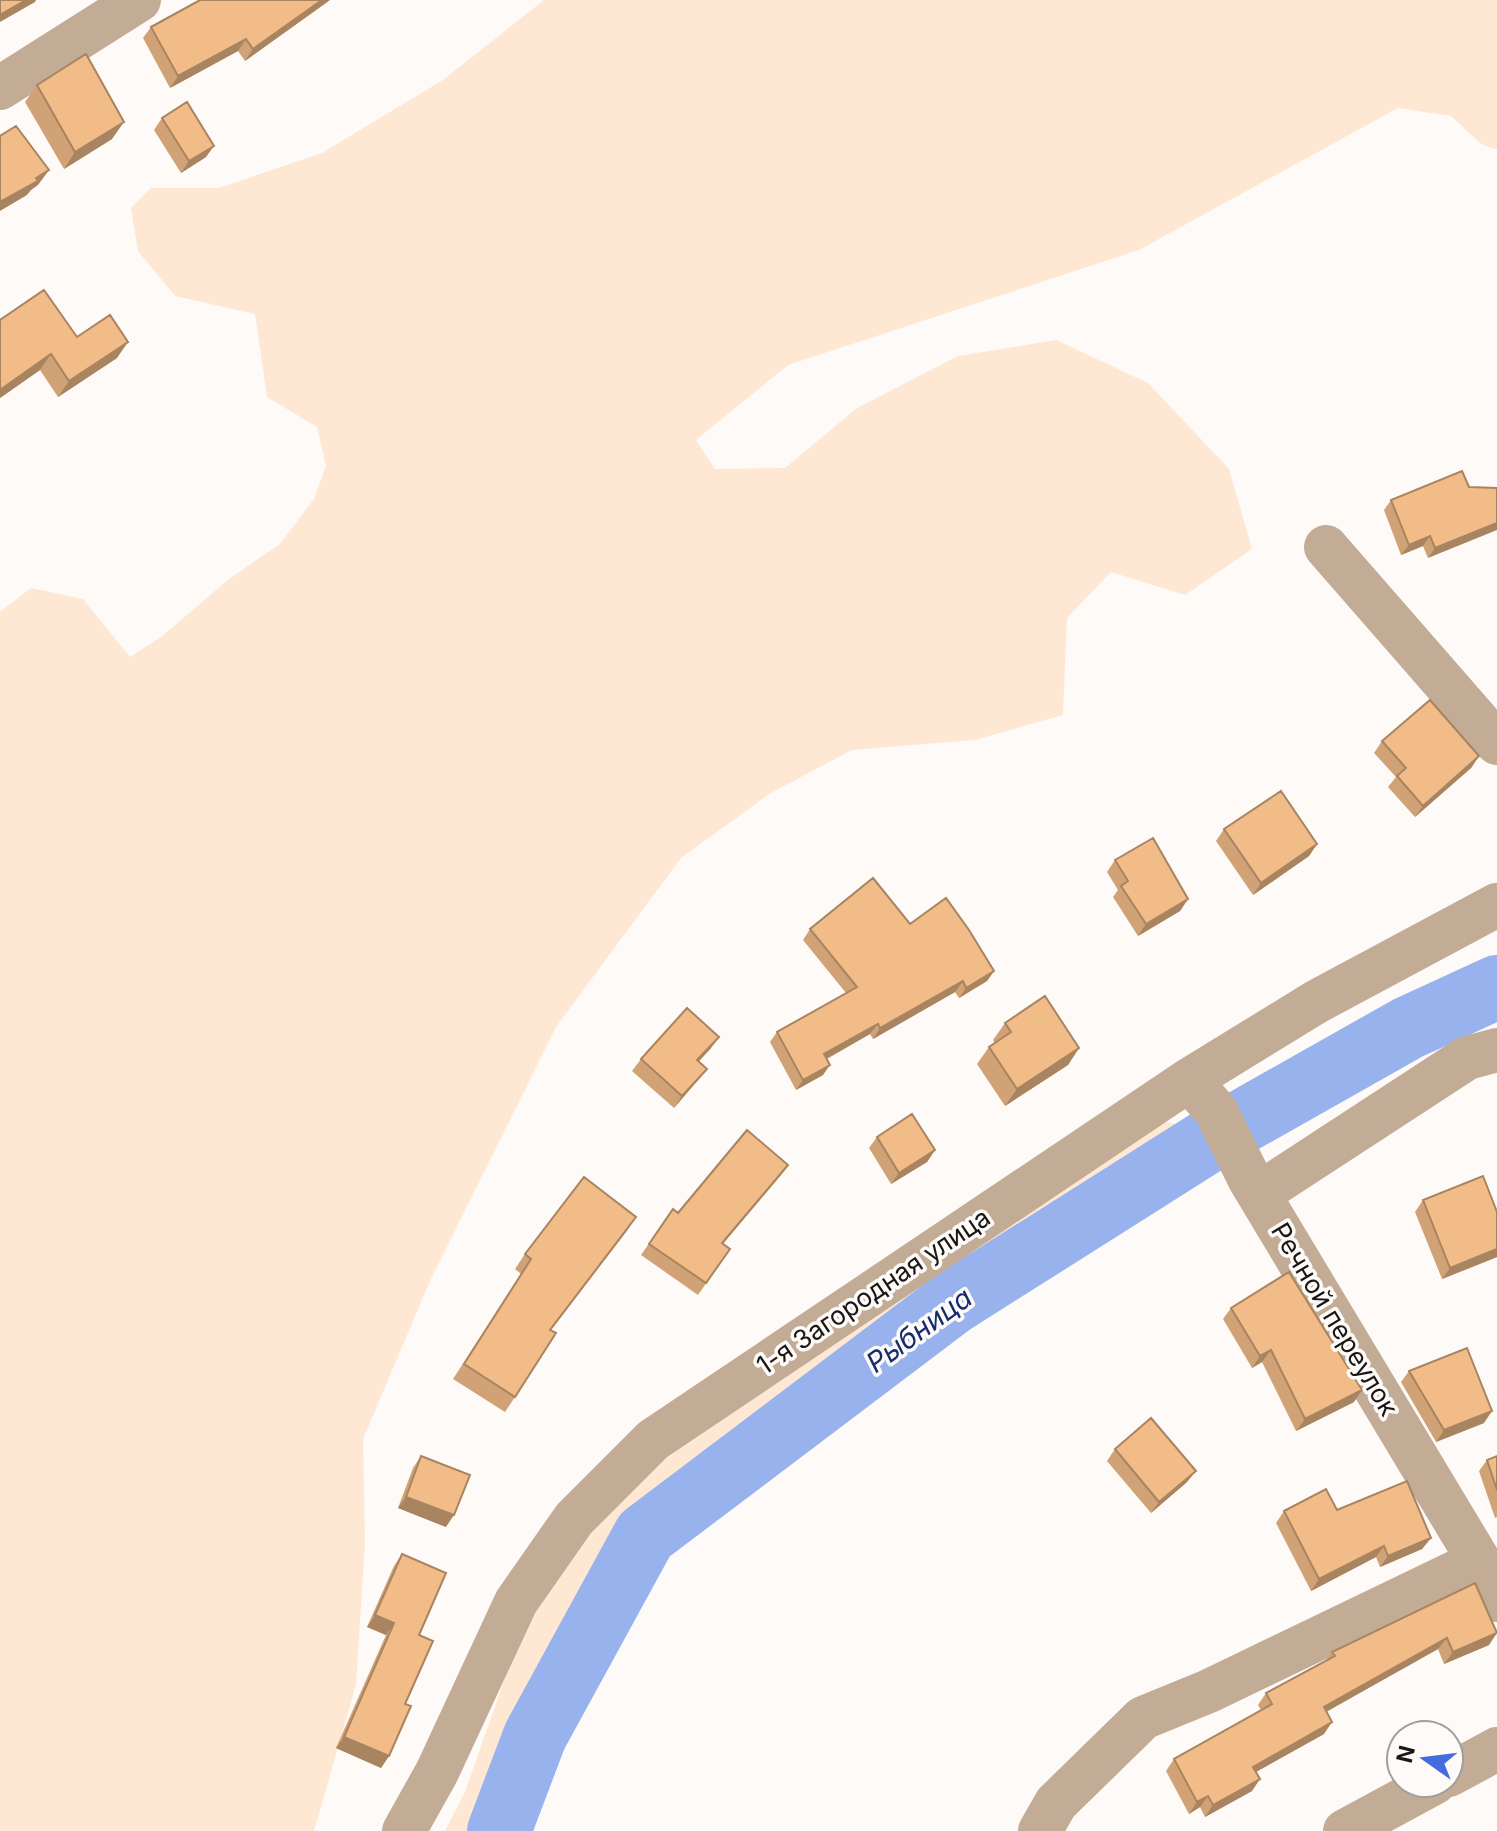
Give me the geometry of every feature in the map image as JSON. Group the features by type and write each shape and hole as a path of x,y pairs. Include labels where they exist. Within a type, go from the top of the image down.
{"street":[{"path":"0,88 139,0"},
{"path":"1326,547 1497,743"},
{"name":"1-я Загородная улица","path":"404,1831 437,1772 516,1602 574,1519 653,1440 1203,1096 1316,1002 1497,905"},
{"path":"1252,1179 1467,1058 1497,1050"},
{"name":"Речной переулок","path":"1203,1096 1479,1561 1497,1600"},
{"path":"1040,1831 1056,1803 1143,1718 1209,1691 1479,1561"},
{"path":"1465,1766 1497,1749"},
{"path":"1345,1831 1404,1799"}],"shaded area":[{"path":"544,0 1497,0 1497,150 1481,144 1451,116 1398,108 1139,250 788,365 696,440 715,469 785,468 857,408 958,356 1056,340 1148,383 1229,469 1252,549 1185,595 1111,572 1067,618 1063,715 975,740 852,750 769,794 681,858 556,1027 430,1281 363,1439 365,1543 356,1685 314,1831 0,1831 0,612 31,588 83,599 130,657 161,637 229,579 280,544 314,499 326,466 317,427 267,397 255,314 175,296 138,251 131,208 151,188 219,188 322,153 443,80"},
{"path":"1159,1120 1183,1126 1178,1146 946,1277 639,1520 576,1612 539,1705 507,1755 473,1831 445,1831 465,1792 526,1618 589,1523 664,1450"}],"building":[{"path":"0,0 26,0 0,15"},
{"path":"200,0 322,0 253,49 246,39 178,76 151,27"},
{"path":"86,54 124,122 75,152 37,85"},
{"path":"187,102 214,146 189,161 162,118"},
{"path":"16,126 49,170 36,178 38,181 0,202 0,136"},
{"path":"44,290 77,337 110,315 128,342 69,381 51,354 0,390 0,320"},
{"path":"1462,471 1469,487 1497,488 1497,523 1435,548 1430,536 1409,545 1391,500"},
{"path":"1430,700 1479,756 1423,806 1397,776 1406,768 1382,741"},
{"path":"1281,791 1317,844 1261,883 1224,829"},
{"path":"1153,838 1188,899 1146,924 1121,886 1128,881 1115,860"},
{"path":"873,878 910,924 946,898 994,971 966,988 963,981 880,1028 878,1024 824,1054 830,1065 803,1080 777,1032 857,987 810,929"},
{"path":"1045,996 1079,1048 1017,1089 989,1047 1011,1032 1005,1023"},
{"path":"687,1008 719,1037 697,1060 707,1069 682,1096 641,1059"},
{"path":"912,1114 935,1150 899,1173 877,1137"},
{"path":"747,1130 788,1165 722,1243 730,1249 706,1283 649,1244 673,1209 678,1213"},
{"path":"1483,1176 1497,1212 1497,1249 1450,1268 1423,1200"},
{"path":"584,1177 636,1217 550,1330 556,1333 515,1397 464,1364 531,1259 525,1254"},
{"path":"1289,1272 1362,1390 1305,1419 1271,1350 1260,1356 1231,1308"},
{"path":"1467,1348 1492,1411 1444,1430 1409,1371"},
{"path":"1151,1418 1196,1471 1159,1502 1115,1449"},
{"path":"421,1456 470,1475 454,1515 406,1497"},
{"path":"1497,1456 1497,1490 1487,1460"},
{"path":"1407,1481 1431,1538 1388,1556 1384,1546 1319,1579 1284,1511 1326,1489 1337,1510"},
{"path":"402,1554 446,1573 419,1635 433,1641 405,1704 411,1706 389,1756 344,1737 394,1623 375,1615"},
{"path":"1475,1583 1497,1633 1453,1652 1447,1638 1324,1707 1332,1722 1253,1767 1260,1779 1213,1805 1208,1796 1197,1802 1174,1759 1272,1704 1266,1693 1335,1656 1332,1652"}],"waterway":[{"name":"Рыбница","path":"499,1831 535,1736 645,1535 952,1303 1208,1141 1408,1028 1497,987"}]}
